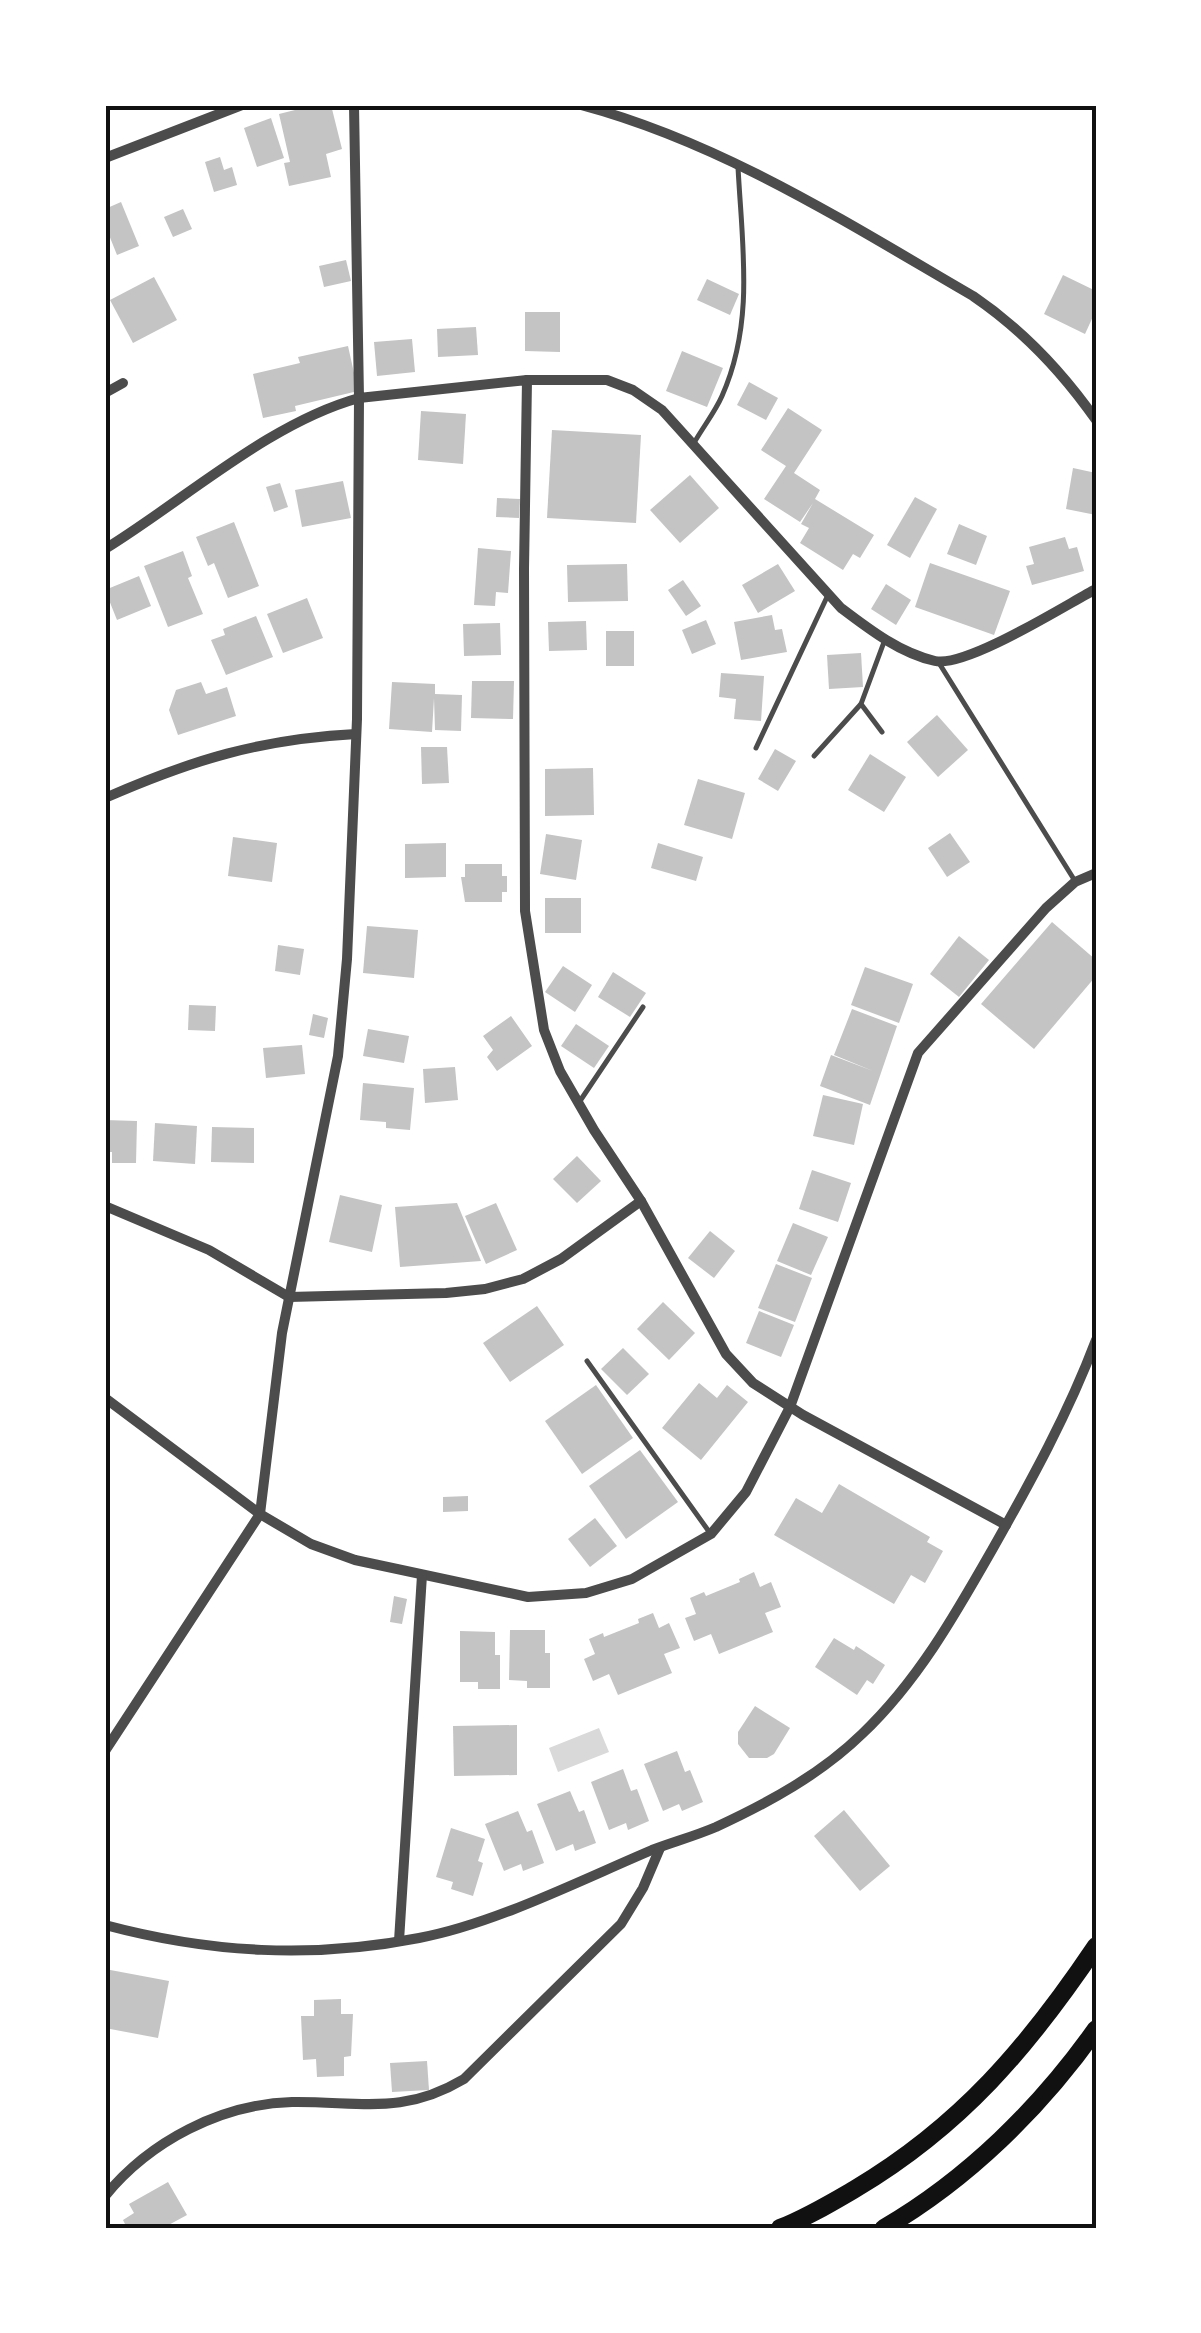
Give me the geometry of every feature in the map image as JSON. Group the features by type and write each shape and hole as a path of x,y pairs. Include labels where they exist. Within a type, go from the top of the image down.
{"main road":[{"path":"780,2228 880,2174 954,2119 986,2089 1030,2037 1096,1946"},
{"path":"884,2228 938,2195 985,2154 1068,2068 1096,2029"}],"street":[{"path":"105,158 242,105"},
{"path":"105,1752 260,1514 289,1297 338,1056 347,960 356,734 359,398 354,105"},
{"path":"581,105 660,129 738,164 973,296 1006,318 1071,384 1096,420"},
{"path":"528,380 525,911 544,1030 560,1071 641,1201 726,1354 753,1383 1006,1525"},
{"path":"105,548 284,429 325,407 359,398 528,380 606,380 632,390 662,410 841,608 884,639 939,662 966,658 1096,590"},
{"path":"105,393 123,383"},
{"path":"105,798 179,766 238,749 298,737 356,734"},
{"path":"105,1398 260,1514 312,1544 355,1560 528,1597 570,1595 632,1579 711,1534 746,1492 790,1407 918,1052 1046,908 1076,882 1096,873"},
{"path":"105,1206 209,1250 289,1297 486,1289 523,1279 561,1258 641,1201"},
{"path":"105,1925 137,1934 258,1951 323,1952 422,1938 516,1908 713,1828 772,1799 829,1762 862,1734 924,1661 1040,1468 1096,1340"},
{"path":"399,1941 422,1575"},
{"path":"105,2196 122,2176 158,2150 221,2114 248,2106 292,2102 405,2104 435,2096 464,2079 621,1924 643,1888 660,1847"}],"lane":[{"path":"694,442 722,396 744,322 746,288 738,164"},
{"path":"756,748 828,594"},
{"path":"814,756 861,704 884,639"},
{"path":"939,662 1076,882"},
{"path":"861,704 882,732"},
{"path":"579,1104 644,1007"},
{"path":"586,1360 711,1534"}],"shaded area":[{"path":"599,1728 609,1752 558,1772 549,1748"}],"building":[{"path":"331,105 342,149 326,154 331,177 289,186 284,163 290,162 279,114"},
{"path":"271,118 284,158 257,167 244,128"},
{"path":"220,157 224,170 232,167 237,185 214,192 205,162"},
{"path":"121,202 139,246 117,255 105,225 105,209"},
{"path":"183,209 192,229 173,237 164,217"},
{"path":"346,260 351,281 324,287 319,266"},
{"path":"1063,275 1096,291 1096,310 1085,334 1044,314"},
{"path":"154,277 177,320 133,343 110,300"},
{"path":"707,279 739,294 730,315 697,300"},
{"path":"525,312 560,312 560,352 525,351"},
{"path":"476,327 478,355 438,357 437,329"},
{"path":"412,339 415,372 377,376 374,342"},
{"path":"348,346 358,391 263,418 253,374 300,363 298,357"},
{"path":"682,351 723,368 707,407 666,391"},
{"path":"749,382 778,398 766,420 737,405"},
{"path":"788,408 822,430 794,473 820,490 815,499 874,535 860,558 853,554 843,570 800,543 809,528 801,524 813,503 800,522 764,499 786,466 761,450"},
{"path":"421,411 466,414 463,464 418,460"},
{"path":"552,430 641,435 636,523 547,518"},
{"path":"1073,468 1096,473 1096,515 1066,509"},
{"path":"690,475 719,508 680,543 650,510"},
{"path":"343,481 351,518 302,527 295,490"},
{"path":"280,483 288,507 274,512 266,487"},
{"path":"915,497 937,509 910,558 887,545"},
{"path":"497,498 520,499 519,518 496,517"},
{"path":"234,522 259,586 228,598 214,563 208,566 196,537"},
{"path":"959,524 987,536 976,565 947,554"},
{"path":"1065,537 1069,549 1077,547 1084,571 1032,585 1026,566 1034,564 1029,547"},
{"path":"478,548 511,551 508,593 496,592 495,606 474,605"},
{"path":"183,551 192,576 188,578 203,614 168,627 144,566"},
{"path":"930,563 1010,591 994,635 915,607"},
{"path":"627,564 628,601 568,602 567,565"},
{"path":"778,564 795,591 758,613 742,585"},
{"path":"139,576 151,606 117,620 105,590"},
{"path":"683,580 701,606 686,616 668,590"},
{"path":"886,584 911,600 896,625 871,609"},
{"path":"307,598 323,638 283,653 267,614"},
{"path":"772,615 775,630 782,629 787,652 741,660 734,622"},
{"path":"256,616 273,657 226,675 211,640 225,635 223,629"},
{"path":"706,620 716,644 692,654 682,630"},
{"path":"586,621 587,650 549,651 548,622"},
{"path":"500,623 501,655 464,656 463,624"},
{"path":"606,631 634,631 634,666 606,666"},
{"path":"861,653 863,687 829,689 827,655"},
{"path":"721,673 764,676 761,721 734,719 736,699 719,697"},
{"path":"472,681 514,681 513,719 471,718"},
{"path":"201,682 206,694 227,687 236,716 178,735 169,710 176,690"},
{"path":"392,682 435,684 435,694 462,695 461,731 435,730 434,698 432,732 389,729"},
{"path":"937,715 968,750 938,777 907,742"},
{"path":"421,747 447,747 449,783 422,784"},
{"path":"775,749 796,761 778,791 758,779"},
{"path":"870,754 906,777 884,812 848,790"},
{"path":"593,768 594,815 545,816 545,769"},
{"path":"698,779 745,793 732,839 684,825"},
{"path":"950,833 970,862 947,877 928,848"},
{"path":"546,834 582,840 576,880 540,874"},
{"path":"233,837 277,843 272,882 228,876"},
{"path":"446,843 446,877 405,878 405,844"},
{"path":"658,843 703,857 696,881 651,868"},
{"path":"465,864 502,864 507,892 502,892 502,902 465,902 461,877 465,877"},
{"path":"545,898 581,898 581,933 545,933"},
{"path":"1052,922 1096,960 1096,976 1034,1049 981,1004"},
{"path":"367,926 418,930 414,978 363,973"},
{"path":"959,936 989,960 959,997 930,974"},
{"path":"278,945 304,949 300,975 275,971"},
{"path":"563,966 592,985 575,1012 545,992"},
{"path":"865,967 913,984 899,1023 851,1005"},
{"path":"613,972 646,993 630,1017 598,997"},
{"path":"189,1005 216,1006 215,1031 188,1030"},
{"path":"852,1009 897,1026 870,1105 820,1086 831,1055 873,1071 834,1055"},
{"path":"313,1014 328,1018 324,1038 309,1035"},
{"path":"511,1016 532,1046 497,1071 487,1057 493,1050 483,1036"},
{"path":"576,1024 609,1046 594,1068 561,1046"},
{"path":"368,1029 409,1036 404,1063 363,1056"},
{"path":"302,1045 305,1074 266,1078 263,1048"},
{"path":"455,1067 458,1100 425,1103 423,1069"},
{"path":"363,1083 414,1088 410,1130 386,1128 386,1122 360,1120"},
{"path":"823,1095 863,1104 854,1145 813,1136"},
{"path":"105,1120 137,1121 136,1163 112,1163 112,1152 105,1152"},
{"path":"155,1123 197,1126 195,1164 153,1161"},
{"path":"212,1127 254,1128 254,1163 211,1162"},
{"path":"577,1156 601,1181 577,1203 553,1179"},
{"path":"812,1170 851,1183 838,1222 799,1209"},
{"path":"340,1195 382,1205 372,1252 329,1242"},
{"path":"457,1203 481,1261 400,1267 395,1207"},
{"path":"496,1203 517,1250 486,1264 465,1216"},
{"path":"793,1223 828,1237 811,1275 777,1261"},
{"path":"710,1231 735,1251 714,1278 688,1258"},
{"path":"776,1264 812,1278 795,1322 758,1308"},
{"path":"663,1302 695,1333 669,1360 637,1329"},
{"path":"537,1306 564,1345 510,1382 483,1343"},
{"path":"759,1311 794,1325 781,1357 746,1343"},
{"path":"623,1348 649,1374 627,1395 601,1369"},
{"path":"699,1383 717,1398 727,1385 748,1402 701,1460 662,1428"},
{"path":"596,1385 633,1438 582,1474 545,1421"},
{"path":"640,1450 678,1502 626,1539 589,1486"},
{"path":"839,1484 930,1537 927,1542 943,1551 925,1583 911,1575 894,1604 774,1535 796,1498 822,1513"},
{"path":"468,1496 468,1511 443,1512 443,1497"},
{"path":"595,1518 617,1546 590,1567 568,1539"},
{"path":"754,1572 760,1587 771,1582 781,1607 765,1613 773,1632 719,1654 711,1634 694,1641 685,1618 696,1614 690,1598 704,1592 706,1596"},
{"path":"394,1596 407,1599 402,1624 390,1622"},
{"path":"653,1613 659,1628 669,1623 680,1648 664,1654 672,1673 618,1695 609,1674 593,1681 584,1659 595,1654 589,1639 639,1623 638,1619"},
{"path":"510,1630 545,1630 545,1653 550,1653 550,1688 527,1688 527,1681 509,1680"},
{"path":"460,1631 495,1632 500,1689 478,1689 478,1682 460,1682"},
{"path":"834,1638 854,1650 856,1646 885,1665 873,1684 867,1680 857,1695 815,1667"},
{"path":"755,1706 790,1728 774,1754 767,1758 749,1758 738,1744 738,1732"},
{"path":"517,1725 517,1775 454,1776 453,1726"},
{"path":"677,1751 703,1802 682,1811 679,1804 663,1811 644,1764"},
{"path":"623,1769 631,1791 637,1789 649,1821 628,1830 626,1823 609,1830 591,1782"},
{"path":"570,1791 579,1812 584,1810 596,1843 575,1851 573,1844 556,1851 537,1804"},
{"path":"844,1810 890,1866 860,1891 814,1836"},
{"path":"518,1811 527,1832 532,1830 544,1863 523,1871 521,1864 504,1871 485,1824"},
{"path":"451,1828 485,1839 473,1896 451,1889 453,1882 436,1877"},
{"path":"105,1969 169,1981 158,2038 105,2028"},
{"path":"341,1999 341,2014 353,2014 351,2056 344,2057 344,2076 317,2077 316,2059 303,2060 301,2016 314,2016 314,2000"},
{"path":"427,2061 429,2090 392,2092 390,2063"},
{"path":"168,2182 187,2215 163,2228 127,2228 123,2220 134,2213 129,2204"}]}
